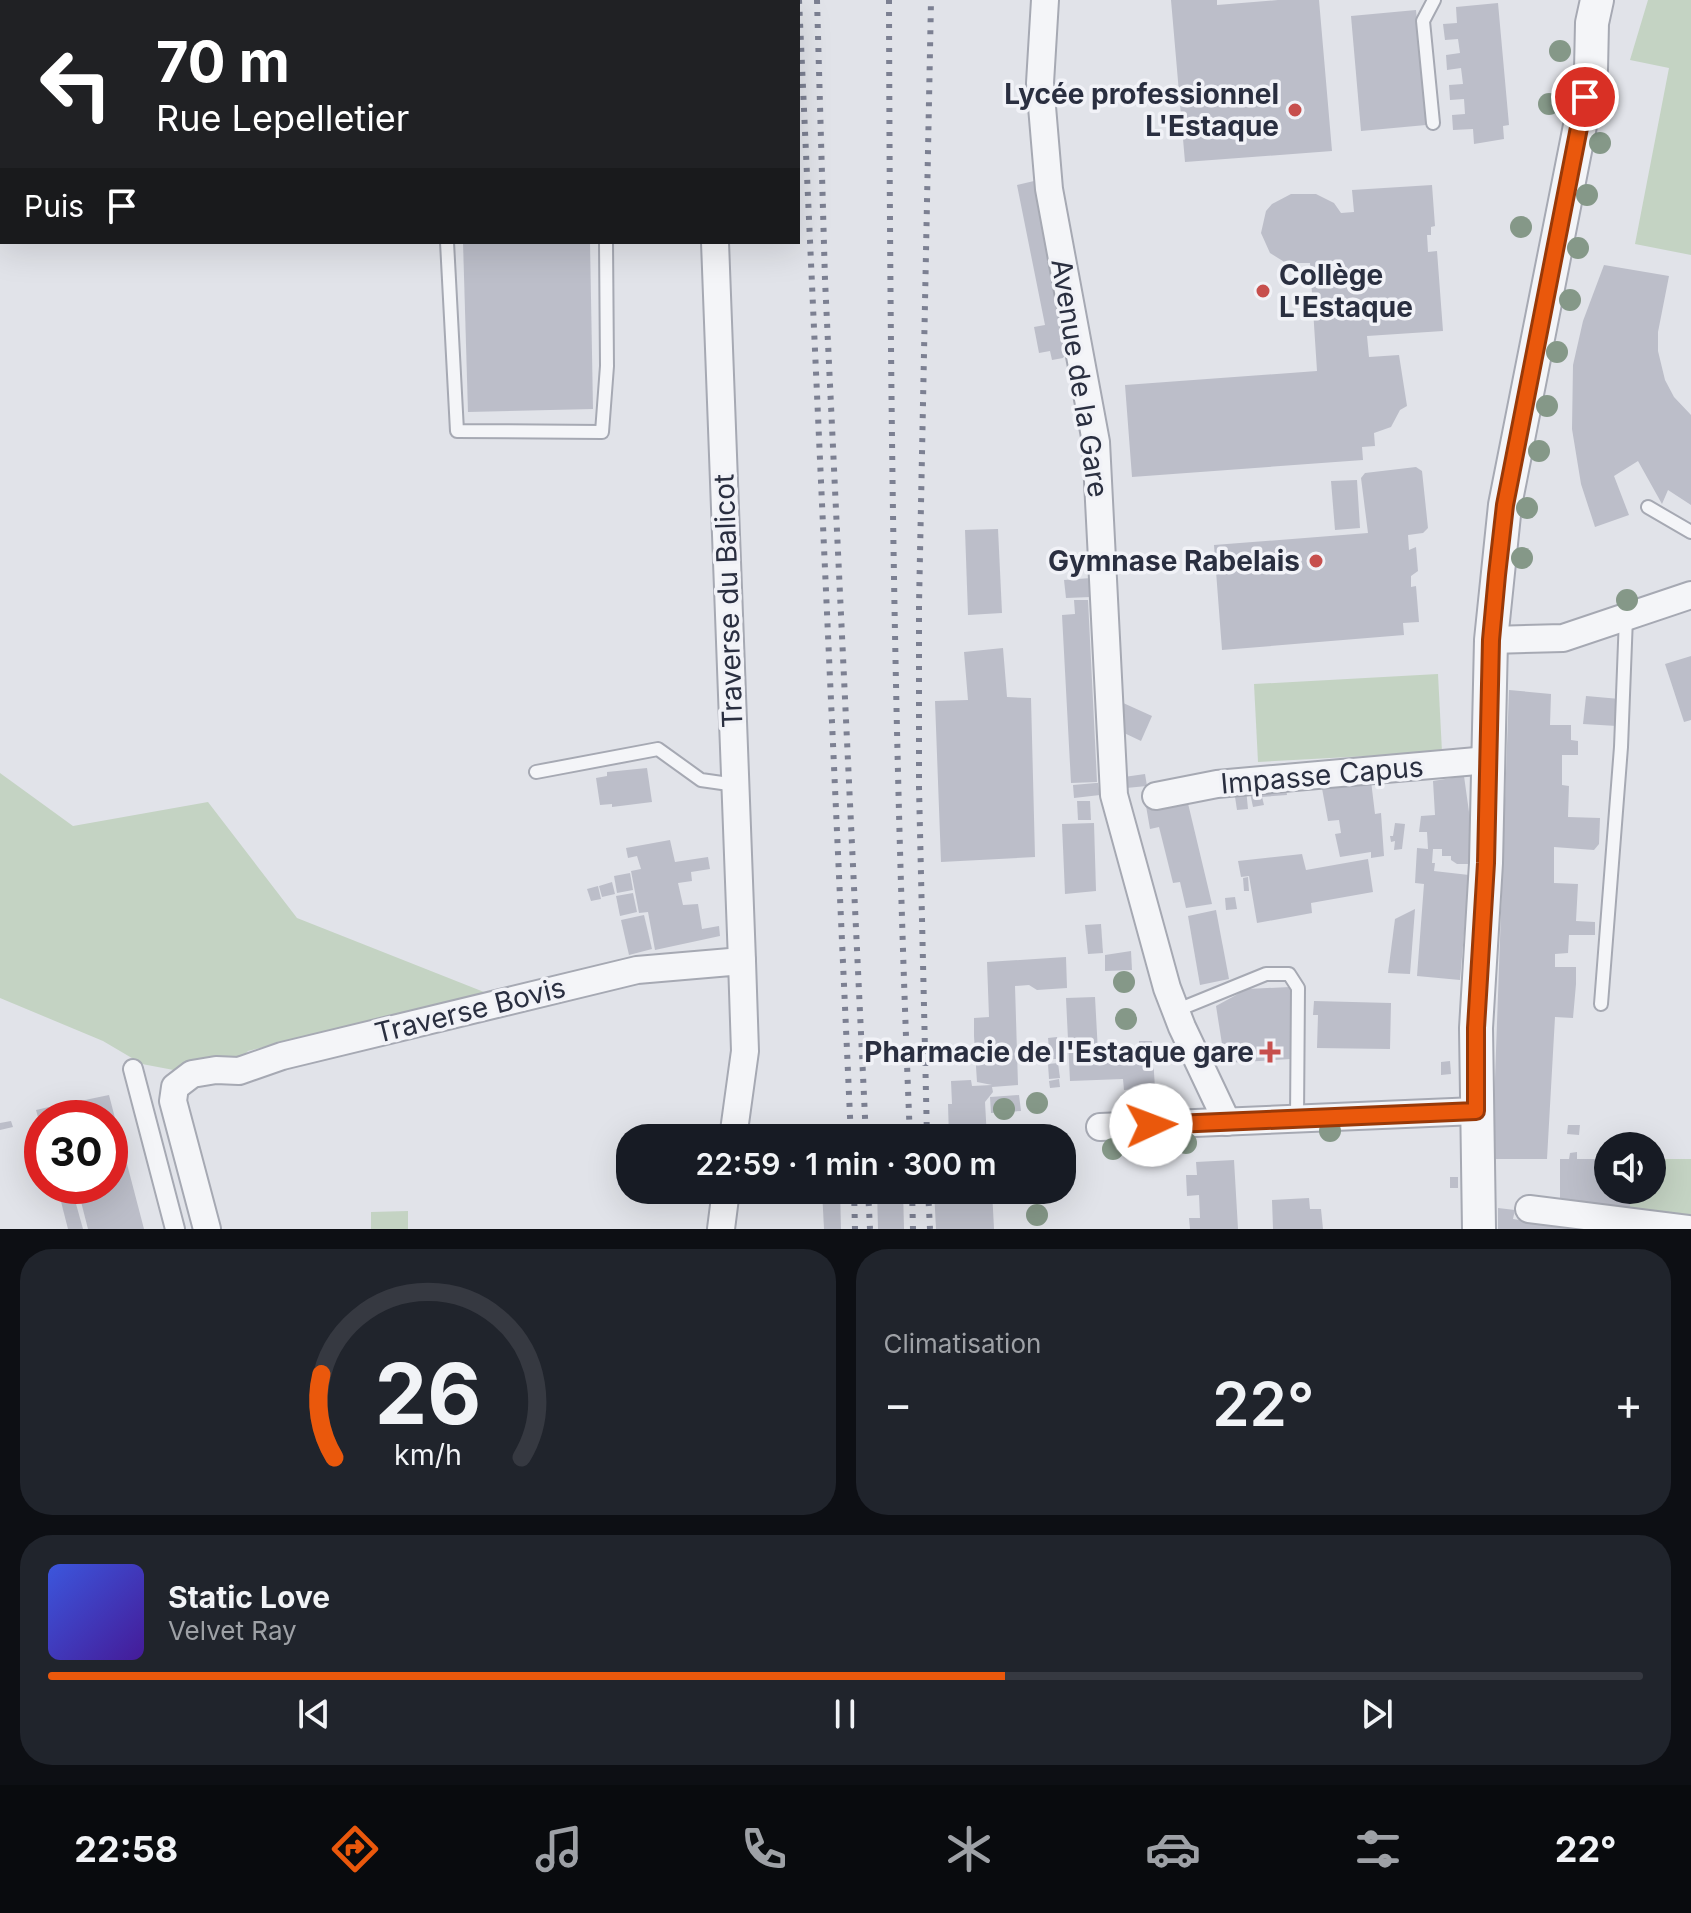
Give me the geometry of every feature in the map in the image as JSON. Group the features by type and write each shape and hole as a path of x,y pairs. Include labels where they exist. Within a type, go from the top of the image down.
{"street":[{"name":"Avenue de la Gare","path":"1045,0 1040,83 1042,113 1049,189 1096,442 1114,795 1167,988 1227,1122"},
{"path":"1479,1229 1476,1028 1486,863 1491,640 1505,505 1591,70 1592,23 1597,0"},
{"path":"1591,70 1612,28 1619,0"},
{"name":"Traverse du Balicot","path":"715,244 742,961"},
{"path":"1491,640 1563,638 1691,595"},
{"name":"Impasse Capus","path":"1156,796 1217,784 1488,760"},
{"path":"735,1124 745,1051 742,961"},
{"name":"Traverse Bovis","path":"207,1229 173,1101 175,1087 192,1074 216,1070 239,1071 282,1056 637,970 742,961"},
{"path":"133,1069 175,1229"},
{"path":"1100,1127 1476,1111"},
{"path":"721,1229 724,1204"},
{"path":"1529,1209 1688,1229"}],"lane":[{"path":"1433,123 1423,21 1434,0"},
{"path":"447,244 457,431 588,432 602,432 607,366 606,244"},
{"path":"1648,507 1691,532"},
{"path":"1601,1004 1621,747 1626,617"},
{"path":"536,772 658,749 701,780 736,785"},
{"path":"1175,1011 1266,974 1289,974 1298,988 1297,1118"}],"green space":[{"path":"1648,0 1691,0 1691,255 1635,244 1669,68 1630,60"},
{"path":"1438,674 1442,752 1258,762 1254,684"},
{"path":"0,773 73,826 208,802 297,918 484,992 484,995 248,1051 221,1079 142,1064 103,1041 0,998"},
{"path":"1666,1159 1691,1159 1691,1223 1630,1216 1630,1204 1666,1204"},
{"path":"408,1211 408,1229 371,1229 371,1212"}],"building":[{"path":"1171,0 1217,0 1217,5 1319,0 1332,151 1185,162"},
{"path":"1498,3 1509,125 1503,126 1504,139 1474,144 1473,129 1453,130 1452,115 1465,114 1464,99 1450,100 1449,85 1463,84 1461,68 1447,70 1446,55 1460,53 1458,39 1445,40 1443,24 1457,23 1456,7"},
{"path":"1416,10 1426,125 1361,131 1351,16"},
{"path":"1034,181 1068,350 1063,358 1052,360 1050,351 1039,353 1034,327 1045,325 1017,185"},
{"path":"1432,185 1435,226 1431,227 1431,235 1427,235 1428,252 1437,251 1443,331 1367,336 1369,357 1399,355 1407,406 1400,410 1391,427 1374,433 1375,446 1362,447 1363,460 1132,477 1125,385 1317,371 1310,263 1286,263 1270,253 1261,233 1266,211 1272,204 1291,194 1316,194 1334,203 1341,213 1354,212 1352,190"},
{"path":"463,244 590,244 593,409 468,412"},
{"path":"1604,265 1669,276 1658,332 1658,351 1665,380 1674,397 1691,415 1691,505 1668,490 1662,504 1638,461 1614,476 1629,515 1595,527 1581,484 1572,429 1573,365 1583,321"},
{"name":"Gymnase Rabelais","path":"1416,467 1422,471 1428,528 1423,533 1408,535 1409,550 1416,547 1418,571 1411,576 1411,587 1416,586 1419,622 1403,623 1404,635 1222,650 1214,545 1368,533 1361,478 1365,473"},
{"path":"1357,480 1360,528 1335,530 1331,481"},
{"path":"998,529 1002,613 968,615 965,530"},
{"path":"1091,578 1091,597 1066,598 1064,580"},
{"path":"1074,600 1088,600 1097,782 1071,783 1062,615 1075,614"},
{"path":"1003,648 1007,697 1031,698 1035,857 941,862 935,701 968,700 964,652"},
{"path":"1691,656 1691,720 1684,722 1665,664"},
{"path":"1509,690 1551,694 1550,725 1571,725 1571,740 1578,741 1578,755 1562,755 1562,785 1569,786 1568,817 1600,818 1599,844 1594,850 1554,847 1554,883 1578,884 1576,921 1595,922 1595,935 1569,935 1568,953 1555,954 1555,967 1576,967 1576,984 1573,1018 1555,1017 1547,1159 1495,1159 1494,1106"},
{"path":"1586,696 1620,699 1617,726 1583,724"},
{"path":"1121,702 1152,716 1141,741 1122,732"},
{"path":"647,768 652,802 612,807 612,804 600,805 596,778 607,776 607,772"},
{"path":"1145,774 1147,786 1126,788 1124,777"},
{"path":"1464,776 1474,848 1472,864 1457,864 1451,856 1442,856 1442,849 1433,849 1432,863 1435,863 1434,871 1469,875 1460,980 1417,976 1424,884 1415,883 1417,848 1428,849 1427,832 1419,832 1421,816 1435,815 1433,781"},
{"path":"1371,781 1375,814 1381,813 1384,856 1371,858 1371,852 1340,857 1335,834 1341,833 1339,820 1328,821 1321,783"},
{"path":"1098,783 1100,795 1074,798 1073,785"},
{"path":"1285,784 1287,795 1262,797 1264,805 1253,807 1249,788"},
{"path":"1246,789 1248,809 1237,810 1234,790"},
{"path":"1186,795 1212,904 1186,908 1180,882 1173,883 1159,827 1150,829 1146,806"},
{"path":"1077,801 1090,801 1091,820 1078,820"},
{"path":"1094,823 1096,891 1065,894 1062,824"},
{"path":"1395,823 1405,824 1402,849 1394,850 1395,841 1391,842 1390,836 1393,836"},
{"path":"670,840 675,862 708,857 710,869 691,872 692,881 678,883 683,905 698,904 702,929 719,926 720,936 655,950 648,912 639,913 631,871 641,869 637,856 628,858 626,848"},
{"path":"1302,854 1306,870 1368,859 1373,892 1311,903 1312,913 1257,923 1249,876 1241,877 1238,861"},
{"path":"630,873 633,890 617,893 614,876"},
{"path":"1248,877 1249,891 1244,891 1243,878"},
{"path":"612,882 615,894 602,897 599,886"},
{"path":"598,886 601,899 591,901 587,889"},
{"path":"633,893 637,912 620,916 616,896"},
{"path":"1235,897 1237,909 1226,910 1225,898"},
{"path":"1415,909 1410,974 1388,973 1395,919"},
{"path":"1216,910 1229,979 1200,985 1188,916"},
{"path":"644,915 652,949 629,955 621,920"},
{"path":"1101,924 1103,953 1088,954 1085,925"},
{"path":"1131,951 1132,970 1105,971 1105,955"},
{"path":"1066,957 1067,988 1037,990 1029,985 1015,986 1018,1085 992,1087 993,1092 985,1102 986,1124 949,1124 951,1081 971,1080 972,1086 992,1085 977,1082 974,1036 974,1018 989,1017 987,962"},
{"path":"1290,987 1291,1059 1225,1063 1216,1006 1247,989"},
{"path":"1095,997 1098,1052 1139,1051 1139,1041 1152,1041 1155,1088 1124,1090 1123,1079 1070,1081 1066,998"},
{"path":"1314,1001 1391,1003 1390,1049 1317,1048 1318,1015 1313,1015"},
{"path":"1057,1037 1059,1059 1050,1059 1048,1038"},
{"path":"1450,1061 1451,1074 1441,1075 1441,1062"},
{"path":"1058,1063 1060,1078 1049,1079 1048,1064"},
{"path":"1059,1079 1060,1087 1050,1088 1049,1081"},
{"path":"109,1095 110,1100 85,1100"},
{"path":"1019,1095 1021,1111 991,1113 990,1097"},
{"path":"11,1121 13,1127 0,1130 0,1123"},
{"path":"1568,1125 1580,1125 1579,1135 1567,1134"},
{"path":"1577,1152 1577,1159 1594,1159 1594,1204 1630,1204 1630,1216 1560,1207 1560,1159 1569,1159 1570,1153"},
{"path":"1234,1160 1238,1229 1190,1229 1189,1218 1200,1218 1199,1195 1187,1196 1186,1175 1197,1175 1196,1162"},
{"path":"128,1168 144,1229 88,1229 82,1204 128,1204"},
{"path":"1450,1177 1458,1177 1458,1188 1450,1188"},
{"path":"1309,1198 1310,1209 1321,1209 1323,1229 1273,1229 1272,1200"},
{"path":"62,1204 76,1204 83,1229 68,1229"},
{"path":"823,1204 840,1204 841,1229 824,1229"},
{"path":"877,1204 903,1204 904,1229 878,1229"},
{"path":"935,1204 993,1204 994,1229 936,1229"},
{"path":"1498,1208 1515,1210 1513,1219 1578,1229 1498,1229"}],"railway":[{"path":"817,0 825,280 865,1124"},
{"path":"889,0 894,569 910,1124"},
{"path":"927,1124 919,787 919,605 931,0"},
{"path":"800,22 850,1124"},
{"path":"854,1204 855,1229"},
{"path":"869,1204 870,1229"},
{"path":"912,1204 913,1229"},
{"path":"929,1204 930,1229"}],"place":[{"name":"Lycée professionnel L'Estaque","path":"1295,110"},
{"name":"Collège L'Estaque","path":"1263,291"},
{"name":"Gymnase Rabelais","path":"1316,561"},
{"name":"Pharmacie de l'Estaque gare","path":"1270,1052"}],"route":[{"path":"1151,1125 1476,1111 1476,1028 1486,863 1491,640 1497,575 1505,505 1585,97"}]}
